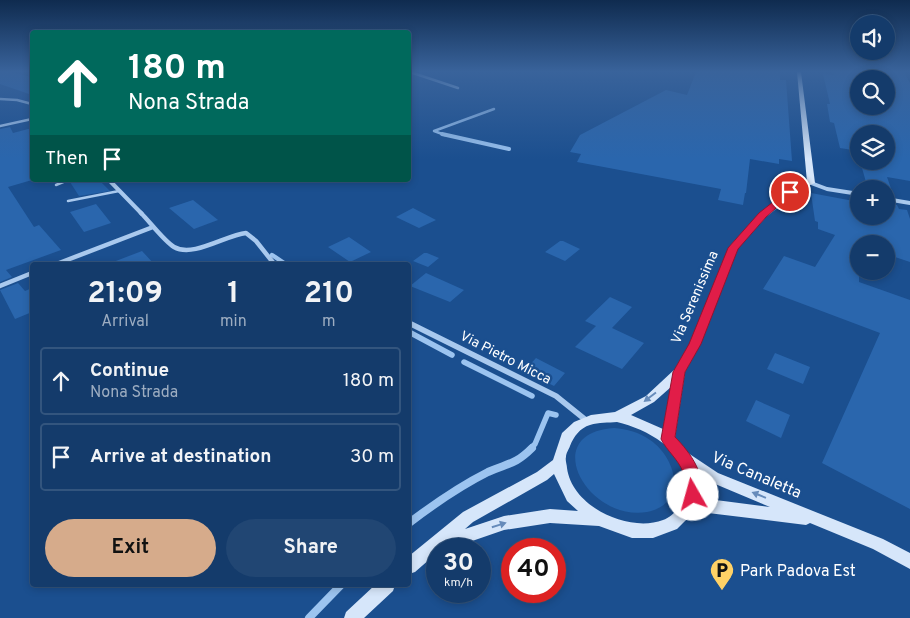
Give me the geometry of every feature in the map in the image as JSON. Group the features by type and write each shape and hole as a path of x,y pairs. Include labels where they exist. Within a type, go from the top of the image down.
{"street":[{"path":"12,101 30,104"},
{"path":"801,101 811,183 827,189 850,193"},
{"path":"0,126 30,119"},
{"path":"111,182 174,247 186,251 202,248 235,234 246,233 256,240 273,262"},
{"name":"Via Serenissima","path":"617,417 650,399 679,372 695,344 733,248 763,215 800,186 811,183"},
{"path":"895,200 910,203"},
{"path":"62,262 153,227"},
{"path":"0,286 30,274"},
{"name":"Via Pietro Micca","path":"411,324 556,396 587,421"},
{"name":"Via Serenissima","path":"668,439 679,372"},
{"name":"Via Serenissima","path":"559,463 562,445 571,430 587,421 617,417 635,421 652,428 668,439 683,456 692,475 693,485 693,495 686,512"},
{"name":"Via Canaletta","path":"683,456 714,477 878,544 910,561"},
{"path":"445,538 468,517 542,476 559,463 562,478 570,494 582,508 599,519 623,529 648,531 670,525 686,512"},
{"name":"Via Canaletta","path":"686,512 708,506 820,520"},
{"path":"460,538 504,523 550,516 599,519"},
{"path":"411,565 426,553"},
{"path":"352,618 385,587"}],"lane":[{"path":"56,185 63,182"},
{"path":"68,200 119,190"}],"shaded area":[{"path":"70,182 101,182 110,191 79,196"},
{"path":"614,428 633,431 646,437 667,458 672,469 673,490 669,500 660,507 647,512 625,511 606,504 590,491 580,476 575,459 579,445 591,433"}],"building":[{"path":"645,101 788,101 792,161 779,159 779,164 750,159 743,205 718,200 721,189 577,162 581,154 570,152 580,135"},
{"path":"829,101 850,101 850,115 895,115 895,101 910,101 910,181 887,177 888,180 865,180 863,170 895,170 895,125 850,125 850,150 840,148 834,123 830,122 827,104 830,104"},
{"path":"10,127 13,133 30,129 30,181 8,187 34,227 39,225 61,250 6,270 12,277 0,282 0,129"},
{"path":"811,193 850,200 850,225 895,225 895,205 899,209 907,210 910,219 910,262 895,257 895,235 850,235 850,280 859,280 859,282 910,300 910,509 822,463 880,333 763,289 784,256 815,267 835,235 818,229 818,222 815,221"},
{"path":"193,200 218,220 194,229 169,208"},
{"path":"96,204 111,223 84,232 70,212"},
{"path":"413,208 436,220 419,228 396,217"},
{"path":"349,237 371,252 350,262 328,247"},
{"path":"560,241 580,249 565,261 545,252"},
{"path":"142,251 152,262 113,262"},
{"path":"424,253 439,258 428,267 413,261"},
{"path":"426,273 464,290 450,302 411,285"},
{"path":"18,283 25,291 30,289 30,313 15,319 0,290"},
{"path":"610,297 632,307 612,328 644,343 622,369 575,347 596,326 585,321"},
{"path":"775,353 810,367 803,384 767,369"},
{"path":"536,358 565,373 554,386 524,371"},
{"path":"756,400 790,415 781,438 746,421"}],"waterway":[{"path":"443,134 434,131 494,109"},
{"path":"443,134 509,149"},
{"path":"272,255 282,262"},
{"path":"411,333 452,355"},
{"path":"464,362 532,396"},
{"path":"530,449 535,444 548,413 556,415"},
{"path":"411,522 457,489 488,472 516,461 532,448"},
{"path":"309,618 339,587"}],"place":[{"name":"Park Padova Est","path":"722,591"}],"route":[{"path":"693,495 692,475 683,456 668,439 671,411 679,372 695,344 733,248 763,215 790,192"}]}
